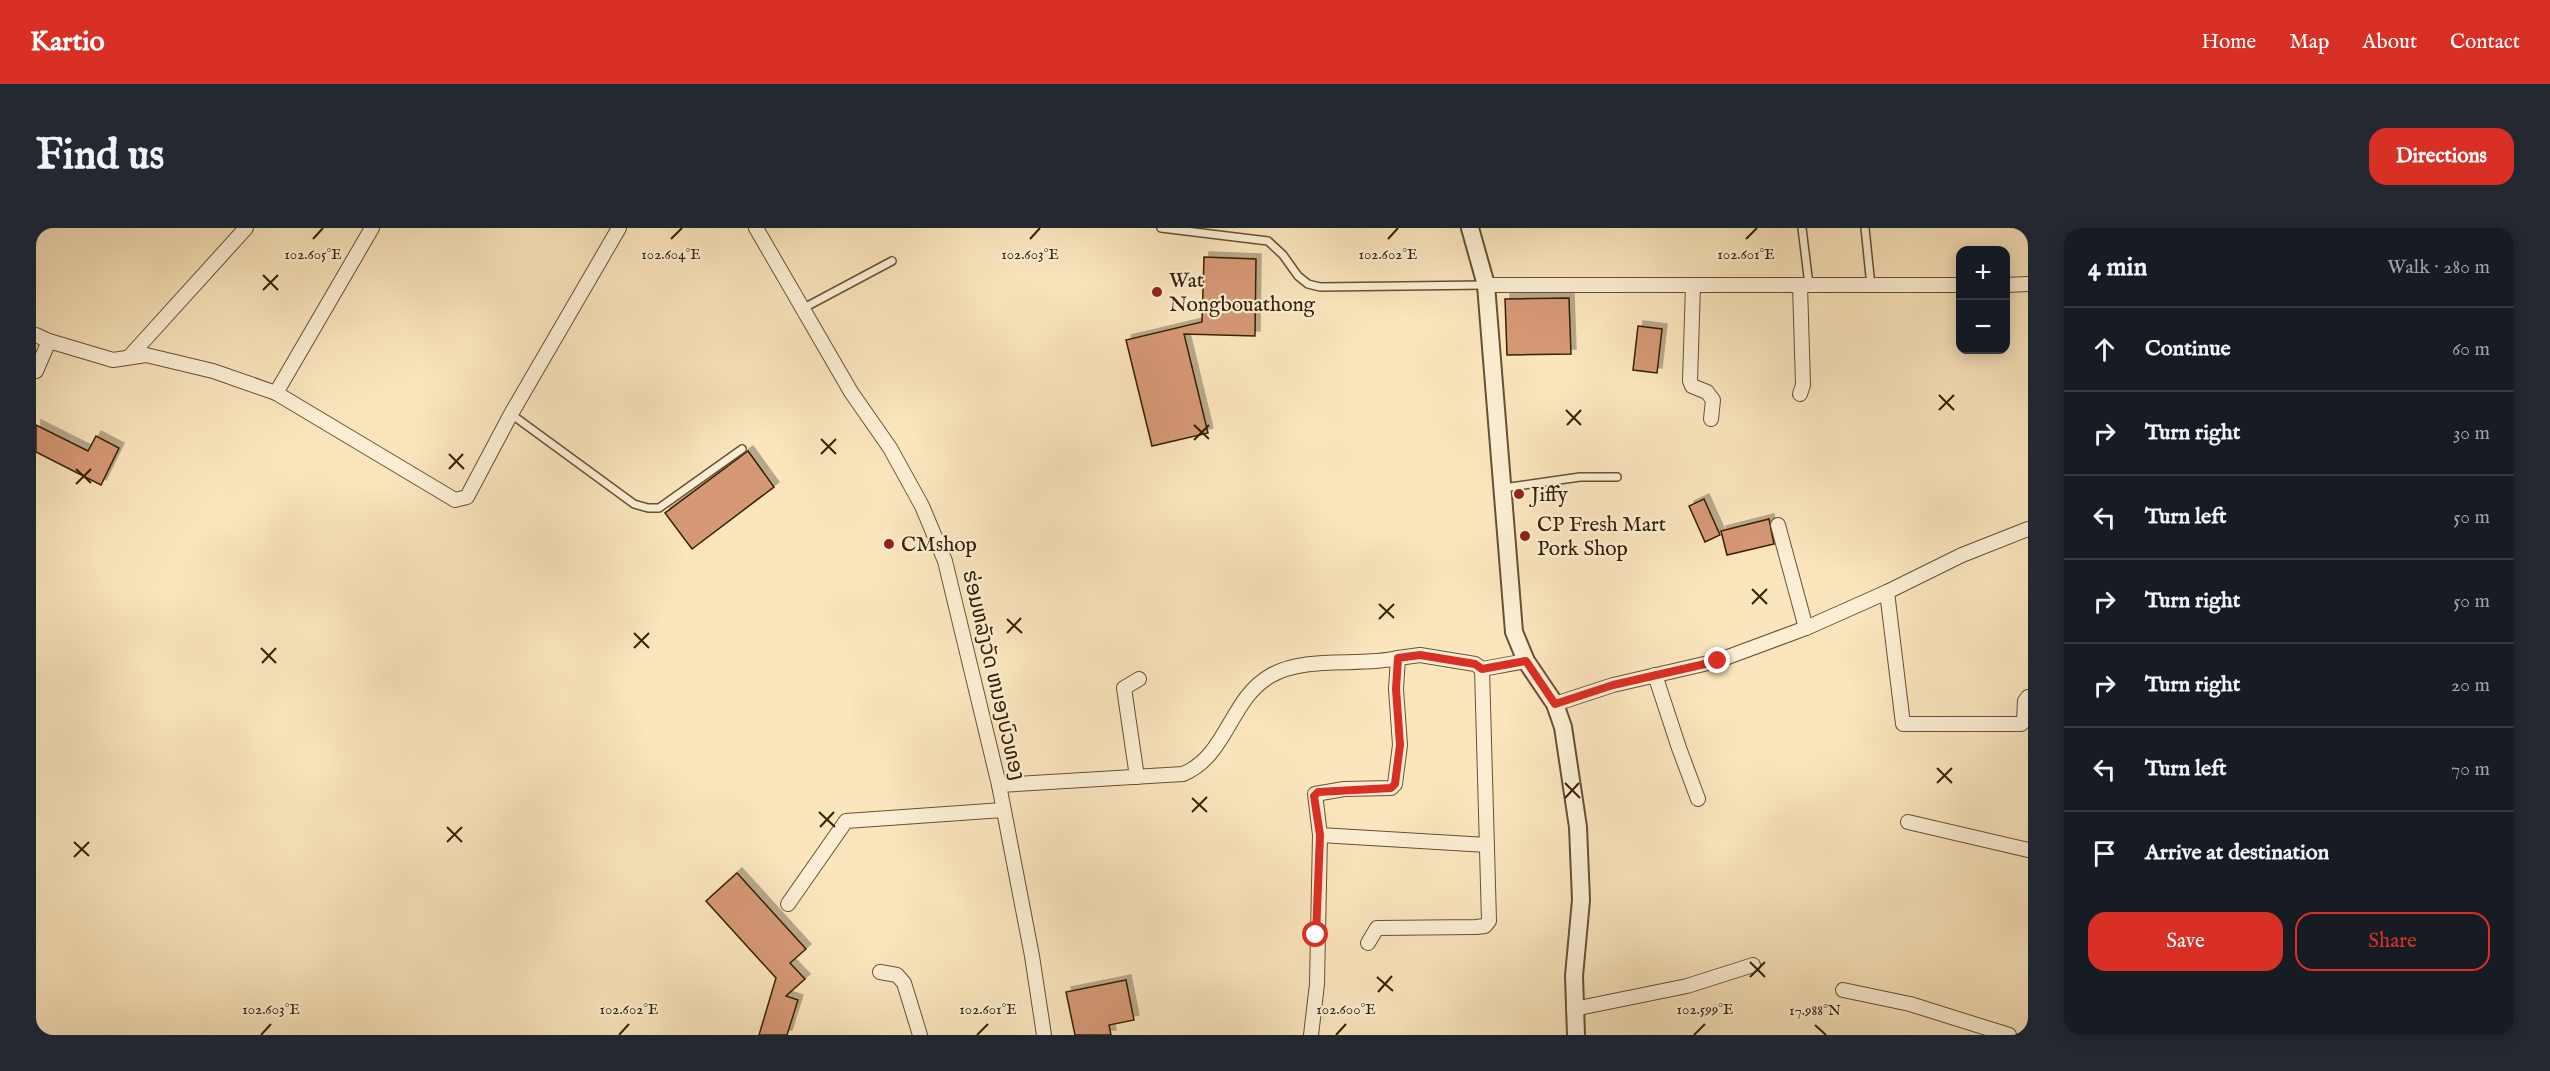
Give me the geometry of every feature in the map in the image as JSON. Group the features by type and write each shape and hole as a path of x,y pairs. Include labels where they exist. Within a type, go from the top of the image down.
{"street":[{"path":"130,356 246,228"},
{"path":"276,393 372,228"},
{"path":"36,371 42,338 113,360 146,355 213,371 276,393 455,500 467,497 511,414 619,228"},
{"name":"ຮ່ອມຫລັງວັດ ຫນອງບົວທອງ","path":"756,228 851,392 890,448 922,506 945,561 999,785 1032,956 1044,1035"},
{"path":"1470,228 1486,285 1514,632 1526,661 1555,704 1563,727 1578,827 1581,900 1574,976 1576,1035"},
{"path":"1486,285 1956,285"},
{"path":"1693,285 1690,381 1692,386 1707,392 1713,400 1711,419"},
{"path":"1800,394 1803,385 1804,285"},
{"path":"2010,285 2028,285"},
{"path":"1778,525 1806,628"},
{"path":"1555,704 1613,685 1718,661 1806,628 1962,555 2028,530"},
{"path":"1887,592 1903,724 2021,724 2024,721 2025,701 2028,697"},
{"path":"999,785 1183,774 1195,768 1219,742 1245,697 1271,675 1299,666 1374,662 1420,655 1475,664 1482,669 1526,661"},
{"path":"1311,1035 1317,984 1320,835 1315,794 1344,789 1391,788 1395,784 1400,745 1396,689 1398,658"},
{"path":"1368,943 1377,928 1485,926 1489,921 1482,669"},
{"path":"1655,675 1678,748 1698,799"},
{"path":"1137,777 1124,688 1139,679"},
{"path":"788,904 846,821 1003,810"},
{"path":"1908,822 2028,850"},
{"path":"1320,835 1487,845"},
{"path":"1574,1009 1687,986 1753,965"},
{"path":"880,972 897,975 903,983 920,1035"},
{"path":"1843,990 1910,1004 2009,1035"}],"lane":[{"path":"1161,228 1268,241 1277,248 1298,276 1308,284 1320,287 1486,285"},
{"path":"1802,228 1804,285"},
{"path":"1865,228 1871,286"},
{"path":"802,309 892,261"},
{"path":"511,414 634,504 648,508 658,508 742,449"},
{"path":"1503,488 1571,478 1617,477"}],"building":[{"path":"1204,257 1256,259 1255,336 1184,334 1208,433 1152,446 1126,340 1202,322"},
{"path":"1569,298 1571,354 1507,355 1505,299"},
{"path":"1638,326 1662,329 1657,373 1633,370"},
{"path":"36,425 88,451 96,436 119,448 101,485 36,452"},
{"path":"748,451 774,487 692,549 665,513"},
{"path":"1704,499 1720,535 1705,542 1689,506"},
{"path":"1769,519 1774,544 1727,555 1721,531"},
{"path":"737,873 806,949 790,963 805,979 786,996 798,1000 787,1035 759,1035 776,978 706,901"},
{"path":"1126,980 1134,1020 1109,1025 1111,1035 1075,1035 1066,992"}],"place":[{"name":"Wat Nongbouathong","path":"1157,292"},
{"name":"Jiffy","path":"1519,494"},
{"name":"CP Fresh Mart Pork Shop","path":"1525,536"},
{"name":"CMshop","path":"889,544"}],"route":[{"path":"1316,935 1320,835 1314,796 1318,792 1344,789 1394,787 1400,745 1396,689 1398,658 1406,655 1420,655 1475,664 1482,669 1526,661 1555,704 1613,685 1718,661"}]}
